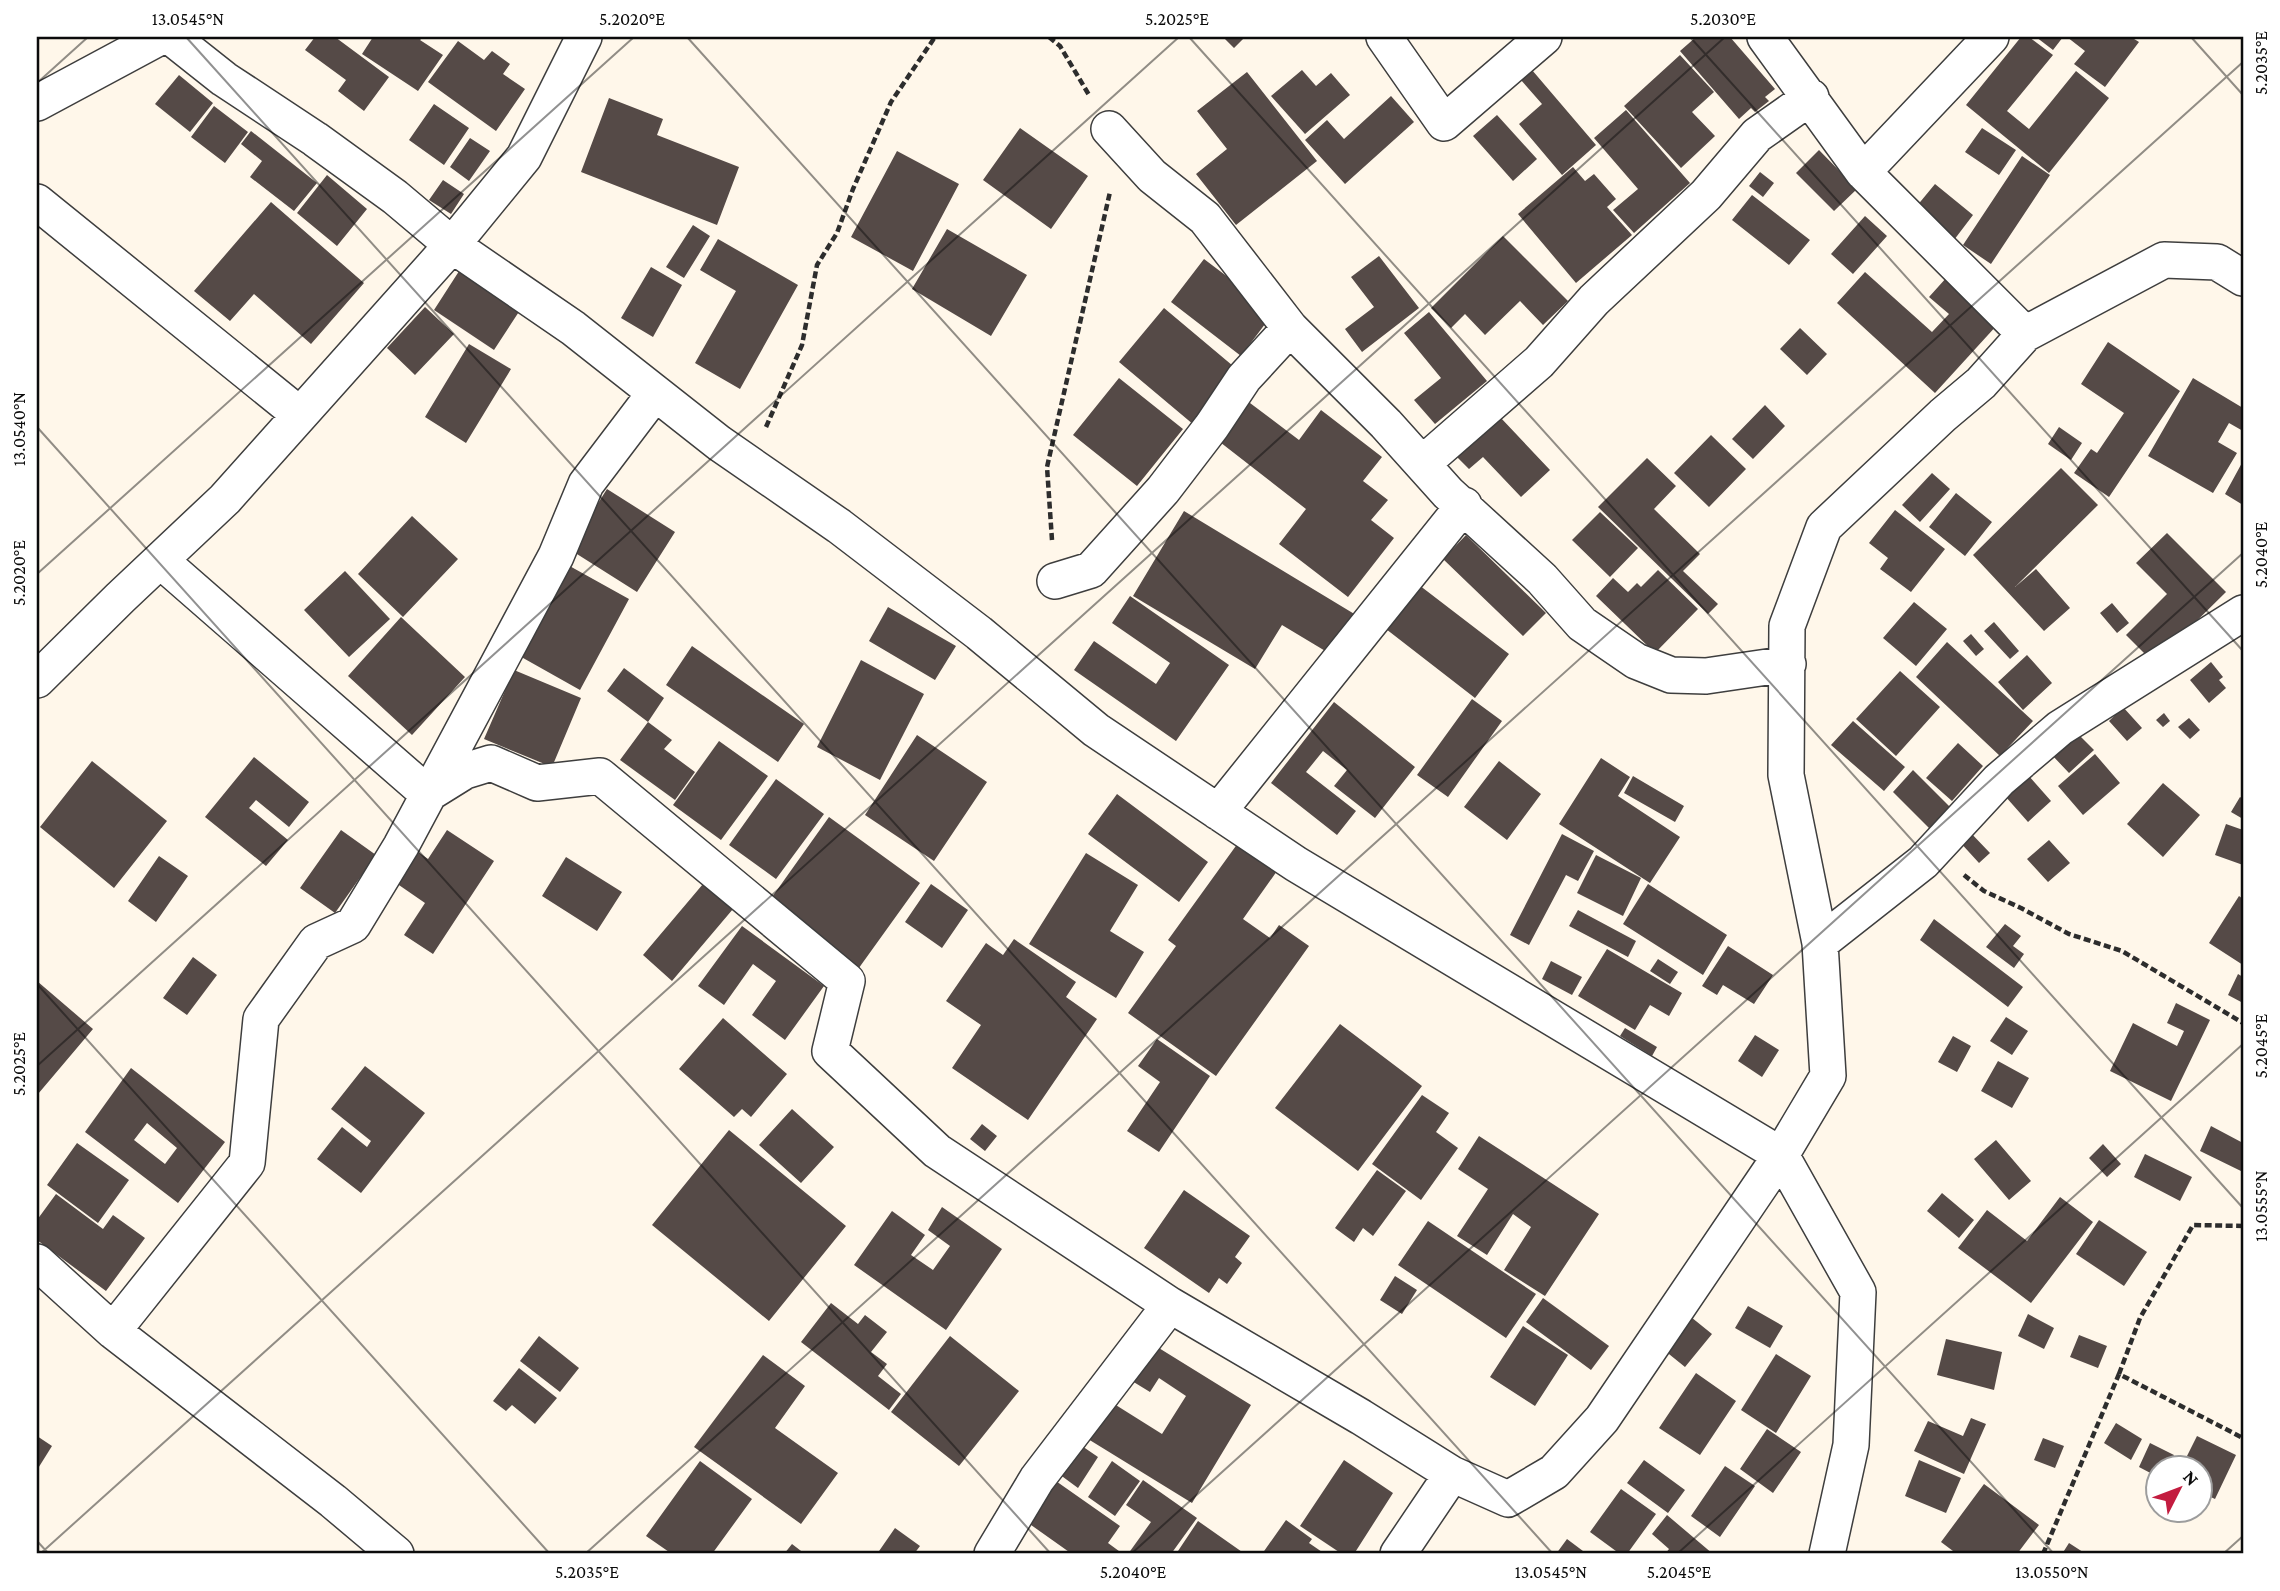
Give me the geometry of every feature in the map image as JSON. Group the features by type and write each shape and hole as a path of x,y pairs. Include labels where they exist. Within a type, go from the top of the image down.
{"street":[{"path":"37,103 160,37"},
{"path":"171,37 224,79 315,139 395,197 452,245 573,328 750,465 839,526 969,624 1096,730 1308,871 1781,1155 1858,1292 1852,1445 1827,1554"},
{"path":"1384,37 1444,122 1544,37"},
{"path":"1765,37 1863,172 2025,334"},
{"path":"1863,172 1991,37"},
{"path":"37,680 225,499 452,245 524,157 580,38"},
{"path":"1422,464 1539,362 1594,300 1706,195 1757,135 1811,97"},
{"path":"1109,129 1152,176 1205,218 1290,328 1386,424 1448,493 1542,579 1582,624 1636,661 1671,675 1706,676 1788,664"},
{"path":"37,202 300,415"},
{"path":"428,794 465,771 491,763 537,783 600,776 847,981 830,1051 937,1151 1170,1305 1452,1474 1508,1499 1554,1472 1602,1419 1781,1155 1828,1076 1820,943 1786,775 1787,626 1824,527 1943,415 1981,383 2025,334 2164,260 2217,262 2243,278"},
{"path":"1055,581 1091,570 1163,489 1212,426 1244,378 1290,328"},
{"path":"113,1331 247,1163 261,1019 316,942 354,925 401,846 556,556 586,484 655,393"},
{"path":"1218,812 1464,505"},
{"path":"161,561 428,794"},
{"path":"1820,943 1923,862 1999,780 2060,728 2243,613"},
{"path":"37,1262 113,1331 333,1501 396,1554"},
{"path":"992,1554 1037,1479 1170,1305"},
{"path":"1398,1554 1452,1474"}],"path":[{"path":"750,465 802,345 817,265 836,233 891,102 935,37"},
{"path":"1049,37 1060,46 1109,129 1110,199 1047,467 1055,581"},
{"path":"1933,850 1984,891 2069,934 2122,951 2243,1023"},
{"path":"2043,1554 2140,1318 2193,1225 2243,1226"},
{"path":"2119,1374 2243,1438"}],"building":[{"path":"315,37 335,37 389,77 364,111 338,91 346,80 305,50"},
{"path":"373,37 423,37 420,40 443,55 418,91 362,54"},
{"path":"1223,37 1245,37 1234,48"},
{"path":"1696,37 1730,37 1775,89 1765,97 1769,101 1755,112 1751,108 1739,119 1680,51"},
{"path":"2021,37 2029,37 2053,55 2007,111 2029,129 2076,71 2109,98 2049,173 1966,105"},
{"path":"2036,37 2063,37 2053,50"},
{"path":"2067,37 2131,37 2139,42 2105,87 2074,64 2085,51"},
{"path":"458,41 484,60 492,51 510,64 503,74 525,89 496,131 428,82"},
{"path":"1680,55 1714,92 1692,112 1715,136 1681,168 1624,106"},
{"path":"1302,70 1316,86 1331,73 1350,95 1305,134 1271,96"},
{"path":"1532,70 1596,145 1562,175 1519,124 1542,104 1521,80"},
{"path":"1247,72 1317,161 1236,225 1196,174 1227,149 1197,111"},
{"path":"179,75 213,103 190,132 155,104"},
{"path":"1391,96 1414,122 1345,184 1305,140 1327,120 1344,139"},
{"path":"609,98 663,119 657,135 739,167 717,225 581,172"},
{"path":"434,104 469,128 444,165 409,140"},
{"path":"214,106 248,132 225,163 191,137"},
{"path":"1626,110 1690,183 1634,233 1613,210 1638,189 1594,138"},
{"path":"1497,115 1537,159 1513,181 1473,136"},
{"path":"1020,128 1088,176 1051,229 983,180"},
{"path":"1982,128 2016,150 1999,175 1965,152"},
{"path":"251,131 317,183 294,211 250,177 262,161 241,144"},
{"path":"470,138 490,151 469,181 450,167"},
{"path":"1819,150 1857,189 1834,211 1796,173"},
{"path":"897,151 959,184 913,271 851,237"},
{"path":"2022,156 2050,175 1991,264 1963,245"},
{"path":"1573,167 1585,181 1594,174 1616,199 1607,207 1632,235 1576,283 1518,214"},
{"path":"1760,172 1774,183 1763,197 1749,186"},
{"path":"327,175 367,209 337,246 297,213"},
{"path":"443,180 464,194 451,214 429,200"},
{"path":"1935,184 1973,215 1954,240 1916,207"},
{"path":"1752,195 1810,240 1789,265 1732,220"},
{"path":"271,202 364,283 311,344 254,294 230,321 194,291"},
{"path":"1865,216 1887,236 1853,274 1831,254"},
{"path":"693,225 710,236 684,278 666,267"},
{"path":"947,229 1027,275 991,336 912,289"},
{"path":"1503,236 1568,301 1543,325 1520,301 1485,335 1465,314 1451,328 1431,308"},
{"path":"718,239 798,285 740,389 695,363 736,291 700,270"},
{"path":"1379,256 1419,308 1362,352 1345,329 1374,307 1351,277"},
{"path":"1204,259 1274,312 1241,356 1171,302"},
{"path":"463,265 524,304 494,350 434,310"},
{"path":"651,267 682,285 653,337 621,318"},
{"path":"1865,272 1932,332 1949,314 1929,297 1947,277 1998,324 1935,393 1837,303"},
{"path":"425,307 454,334 415,375 387,348"},
{"path":"1164,308 1239,371 1194,425 1119,362"},
{"path":"1429,312 1487,381 1435,424 1414,400 1441,378 1404,333"},
{"path":"1800,328 1827,354 1807,375 1780,349"},
{"path":"2108,342 2180,391 2109,497 2074,473 2091,449 2097,453 2124,413 2081,384"},
{"path":"469,344 511,369 466,443 425,417"},
{"path":"1119,378 1183,429 1137,486 1073,435"},
{"path":"2193,378 2243,408 2243,431 2229,423 2218,442 2237,453 2213,493 2148,456"},
{"path":"1246,400 1299,440 1321,410 1382,457 1363,481 1388,500 1371,520 1394,538 1348,597 1279,544 1306,509 1216,439"},
{"path":"1765,405 1785,426 1753,459 1732,439"},
{"path":"1500,417 1550,470 1521,497 1483,457 1469,469 1457,457"},
{"path":"2059,427 2082,443 2071,460 2048,444"},
{"path":"1711,435 1746,469 1709,507 1674,473"},
{"path":"1647,458 1676,486 1654,509 1700,554 1683,571 1718,604 1708,614 1598,507"},
{"path":"2243,461 2243,505 2225,494"},
{"path":"2061,468 2098,505 2015,587 2036,569 2070,608 2044,631 1973,555"},
{"path":"1932,473 1950,489 1920,522 1902,505"},
{"path":"607,489 675,532 637,592 569,549"},
{"path":"1956,493 1992,522 1965,556 1929,527"},
{"path":"1895,510 1945,549 1911,592 1880,569 1888,558 1869,543"},
{"path":"1184,511 1356,615 1332,655 1282,625 1255,669 1133,596"},
{"path":"1600,512 1638,548 1610,577 1572,540"},
{"path":"412,516 458,559 403,617 358,574"},
{"path":"2167,533 2226,592 2154,663 2126,635 2167,594 2136,563"},
{"path":"1466,535 1546,613 1523,636 1443,559"},
{"path":"566,564 629,599 580,690 516,654"},
{"path":"1658,570 1698,609 1655,653 1596,596 1613,578 1628,592 1637,583 1641,587"},
{"path":"345,571 390,619 349,657 304,610"},
{"path":"1419,585 1509,654 1475,698 1386,629"},
{"path":"1130,596 1229,665 1176,741 1074,670 1094,641 1156,684 1170,663 1112,623"},
{"path":"1914,602 1947,629 1916,666 1883,638"},
{"path":"2112,603 2129,623 2117,633 2100,613"},
{"path":"888,607 956,646 935,680 869,641"},
{"path":"401,617 465,677 412,735 348,676"},
{"path":"1994,622 2019,651 2010,659 1984,631"},
{"path":"1971,634 1984,649 1976,656 1963,641"},
{"path":"1947,642 2033,721 2000,756 1916,677"},
{"path":"692,646 804,724 778,762 666,685"},
{"path":"2027,655 2052,683 2023,710 1998,682"},
{"path":"861,660 924,694 880,780 817,747"},
{"path":"2211,662 2223,677 2219,680 2226,688 2209,703 2190,680"},
{"path":"624,668 664,698 648,722 607,691"},
{"path":"514,670 581,698 552,767 484,739"},
{"path":"1900,671 1940,707 1896,756 1856,719"},
{"path":"1472,699 1502,721 1448,797 1417,775"},
{"path":"1334,702 1415,767 1375,818 1334,786 1347,770 1323,751 1306,772 1356,811 1337,835 1271,783"},
{"path":"2123,707 2142,728 2127,741 2109,721"},
{"path":"2164,713 2170,721 2163,727 2156,720"},
{"path":"2189,718 2200,730 2190,739 2178,727"},
{"path":"1853,721 1905,767 1884,791 1831,745"},
{"path":"648,722 672,740 664,749 695,772 675,800 620,760"},
{"path":"2075,731 2094,750 2069,773 2051,754"},
{"path":"917,735 987,782 934,861 865,815"},
{"path":"719,741 768,776 721,840 673,805"},
{"path":"1958,743 1983,766 1952,801 1926,778"},
{"path":"2095,754 2120,783 2083,815 2058,786"},
{"path":"254,757 309,802 289,827 256,800 249,808 288,840 266,866 205,817"},
{"path":"1601,758 1630,777 1618,796 1680,837 1650,883 1559,824"},
{"path":"92,761 167,821 114,888 40,827"},
{"path":"1499,761 1541,794 1507,840 1464,807"},
{"path":"1913,770 1953,810 1932,831 1893,792"},
{"path":"2028,775 2051,801 2028,822 2005,796"},
{"path":"1633,776 1684,806 1675,822 1624,793"},
{"path":"776,779 824,814 776,879 729,845"},
{"path":"2163,783 2200,815 2163,857 2127,824"},
{"path":"1117,794 1208,862 1179,902 1088,834"},
{"path":"2240,797 2243,799 2243,819 2231,812"},
{"path":"829,817 920,883 856,972 765,907"},
{"path":"2226,824 2243,830 2243,865 2215,855"},
{"path":"341,830 376,855 335,913 300,888"},
{"path":"447,830 494,861 433,954 404,935 425,903 396,883 417,851 428,859"},
{"path":"1968,830 1990,853 1979,863 1958,840"},
{"path":"1562,834 1594,851 1578,881 1566,875 1529,945 1510,935"},
{"path":"2049,840 2070,863 2048,882 2027,859"},
{"path":"1238,843 1277,871 1243,919 1270,938 1279,925 1309,946 1216,1076 1128,1013 1176,946 1168,940"},
{"path":"1086,853 1138,885 1110,931 1144,952 1116,998 1029,944"},
{"path":"1596,855 1641,878 1623,916 1577,893"},
{"path":"159,856 188,876 156,922 128,901"},
{"path":"566,857 622,892 597,931 542,896"},
{"path":"703,884 733,909 672,981 643,955"},
{"path":"931,884 968,910 942,948 905,922"},
{"path":"1648,884 1727,935 1703,975 1623,924"},
{"path":"2239,896 2243,899 2243,965 2209,943"},
{"path":"1578,910 1636,941 1628,957 1569,926"},
{"path":"1934,919 2023,987 2008,1007 1920,940"},
{"path":"2005,924 2021,936 2013,946 2024,954 2014,968 1986,947"},
{"path":"742,926 824,986 785,1040 752,1015 776,981 753,964 724,1005 698,986"},
{"path":"1014,939 1076,982 1066,997 1097,1019 1028,1120 952,1068 981,1025 946,1001 986,943 1003,955"},
{"path":"1728,946 1773,975 1754,1004 1723,985 1717,995 1702,986"},
{"path":"1607,949 1682,993 1669,1016 1650,1005 1635,1030 1578,996"},
{"path":"193,957 217,975 187,1015 163,998"},
{"path":"1658,959 1678,972 1670,984 1650,971"},
{"path":"1551,961 1582,977 1572,995 1542,979"},
{"path":"2238,974 2243,977 2243,1003 2228,995"},
{"path":"37,981 93,1029 38,1094 37,1092"},
{"path":"2176,1003 2210,1020 2171,1101 2110,1071 2133,1023 2177,1046 2184,1031 2167,1023"},
{"path":"2006,1017 2028,1031 2012,1055 1990,1041"},
{"path":"723,1018 787,1074 751,1117 742,1109 734,1117 679,1069"},
{"path":"1340,1024 1422,1086 1358,1171 1275,1108"},
{"path":"1625,1028 1657,1047 1652,1056 1620,1036"},
{"path":"1755,1035 1779,1050 1762,1077 1738,1061"},
{"path":"1953,1036 1971,1046 1957,1072 1938,1062"},
{"path":"1157,1039 1210,1076 1159,1152 1127,1131 1160,1082 1138,1066"},
{"path":"1998,1061 2029,1078 2012,1108 1981,1091"},
{"path":"365,1066 425,1113 361,1193 317,1159 342,1127 367,1147 371,1141 331,1109"},
{"path":"131,1068 225,1142 178,1203 85,1132","holes":["147,1123 177,1148 165,1164 134,1140"]},
{"path":"1422,1095 1449,1113 1436,1132 1458,1148 1421,1200 1372,1164"},
{"path":"792,1109 834,1147 801,1183 759,1145"},
{"path":"982,1124 997,1136 985,1151 970,1139"},
{"path":"2211,1126 2243,1143 2243,1172 2200,1151"},
{"path":"729,1130 846,1226 769,1321 652,1225"},
{"path":"1479,1136 1599,1214 1545,1296 1504,1270 1531,1227 1513,1214 1487,1255 1457,1236 1488,1189 1458,1169"},
{"path":"1996,1140 2031,1181 2009,1200 1974,1159"},
{"path":"77,1143 129,1180 98,1223 47,1185"},
{"path":"2103,1144 2121,1164 2107,1177 2089,1158"},
{"path":"2145,1154 2192,1177 2180,1201 2134,1177"},
{"path":"1377,1170 1406,1191 1373,1236 1363,1228 1354,1242 1335,1228"},
{"path":"1184,1190 1250,1236 1235,1257 1242,1263 1227,1284 1219,1278 1209,1293 1144,1248"},
{"path":"1942,1193 1974,1220 1959,1238 1927,1211"},
{"path":"56,1194 103,1229 113,1215 145,1238 106,1291 37,1240 37,1220"},
{"path":"2060,1197 2093,1222 2031,1303 1958,1248 1987,1210 2027,1241"},
{"path":"942,1207 1002,1249 946,1330 854,1265 892,1211 925,1235 911,1255 933,1270 950,1246 928,1230"},
{"path":"2099,1220 2147,1252 2124,1286 2076,1254"},
{"path":"1428,1221 1536,1294 1506,1338 1398,1265"},
{"path":"1395,1276 1417,1290 1402,1314 1380,1300"},
{"path":"1543,1298 1609,1346 1591,1370 1526,1322"},
{"path":"831,1303 858,1324 865,1315 887,1332 871,1352 887,1364 878,1376 901,1394 889,1410 801,1342"},
{"path":"1748,1306 1783,1326 1770,1348 1735,1328"},
{"path":"1686,1313 1712,1334 1685,1367 1659,1346"},
{"path":"2028,1314 2054,1328 2044,1349 2018,1336"},
{"path":"1523,1326 1568,1355 1535,1406 1490,1377"},
{"path":"2079,1335 2107,1346 2098,1368 2070,1357"},
{"path":"539,1336 579,1368 560,1392 520,1361"},
{"path":"950,1336 1019,1391 959,1466 891,1412"},
{"path":"1946,1339 2002,1352 1994,1390 1937,1375"},
{"path":"1154,1345 1251,1405 1192,1503 1088,1439 1111,1402 1162,1434 1186,1396 1159,1378 1150,1392 1132,1381"},
{"path":"1776,1354 1811,1376 1776,1433 1741,1410"},
{"path":"763,1355 805,1386 775,1428 838,1473 801,1524 694,1447"},
{"path":"519,1368 557,1398 535,1424 512,1405 506,1411 493,1401"},
{"path":"1696,1373 1736,1401 1700,1455 1659,1428"},
{"path":"1971,1418 1986,1424 1964,1474 1914,1451 1928,1421 1963,1436"},
{"path":"2116,1423 2142,1439 2131,1460 2104,1443"},
{"path":"1767,1429 1801,1452 1773,1493 1740,1469"},
{"path":"37,1436 52,1446 37,1470"},
{"path":"2197,1436 2236,1455 2215,1499 2214,1454 2188,1454"},
{"path":"2043,1438 2064,1446 2055,1468 2034,1460"},
{"path":"2150,1443 2172,1454 2145,1454"},
{"path":"1079,1444 1098,1457 1078,1488 1059,1474"},
{"path":"2144,1456 2144,1470 2139,1467"},
{"path":"1344,1460 1393,1493 1354,1554 1342,1554 1300,1526"},
{"path":"1644,1460 1685,1490 1668,1513 1627,1483"},
{"path":"1919,1460 1961,1478 1946,1513 1905,1496"},
{"path":"700,1461 752,1499 712,1554 672,1554 646,1536"},
{"path":"1112,1461 1140,1481 1115,1516 1088,1497"},
{"path":"1725,1466 1755,1486 1720,1537 1691,1516"},
{"path":"1053,1479 1120,1526 1108,1543 1123,1554 1072,1554 1024,1520"},
{"path":"1143,1480 1197,1518 1171,1554 1128,1554 1151,1522 1126,1505"},
{"path":"1984,1484 2039,1525 2017,1554 1957,1554 1941,1542"},
{"path":"1621,1489 1656,1514 1627,1554 1620,1554 1590,1532"},
{"path":"1667,1515 1713,1554 1665,1554 1669,1549 1652,1534"},
{"path":"1286,1520 1312,1539 1309,1543 1325,1554 1262,1554"},
{"path":"1198,1521 1245,1554 1176,1554"},
{"path":"895,1528 920,1546 914,1554 877,1554"},
{"path":"1567,1539 1587,1554 1556,1554"},
{"path":"2069,1543 2086,1554 2062,1554"},
{"path":"792,1544 805,1554 784,1554"}]}
